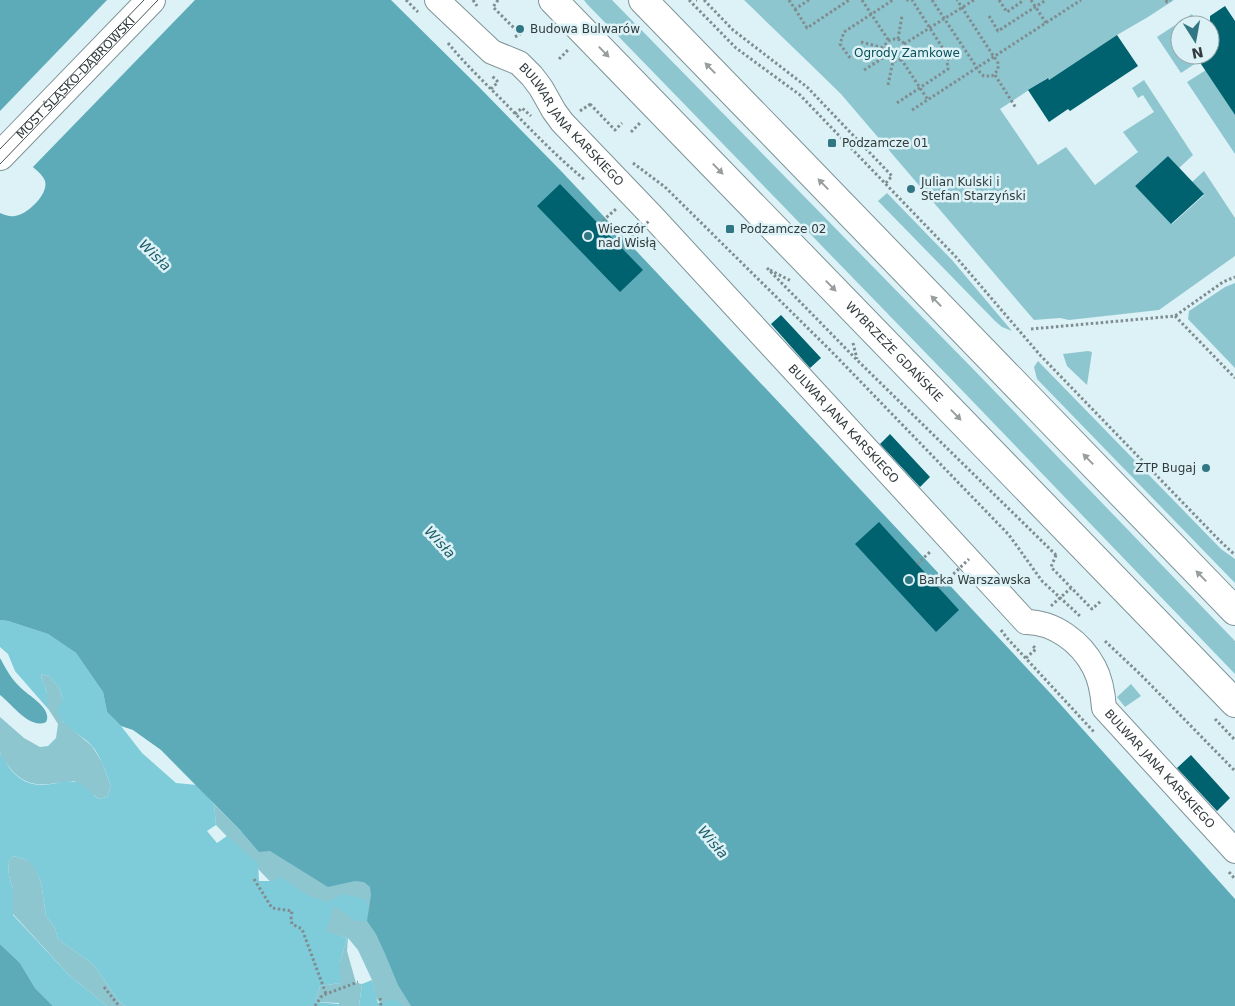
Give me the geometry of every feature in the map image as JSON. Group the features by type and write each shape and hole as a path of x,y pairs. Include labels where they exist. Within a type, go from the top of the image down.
{"main road":[{"name":"MOST ŚLĄSKO-DĄBROWSKI","path":"0,156 151,0"},
{"path":"642,0 782,142 1235,611"},
{"name":"WYBRZEŻE GDAŃSKIE","path":"564,6 1225,711"}],"street":[{"name":"BULWAR JANA KARSKIEGO","path":"437,0 492,52 519,63 532,76 562,122 653,217 1026,622 1043,624 1056,629 1077,644 1086,654 1100,681 1104,708 1235,851"}],"path":[{"path":"473,0 479,9"},
{"path":"498,0 493,6 512,26"},
{"path":"689,0 736,48 800,95 956,257 1040,355 1218,540 1235,555"},
{"path":"704,0 733,30 807,86 892,176 884,184"},
{"path":"788,0 807,28 848,0"},
{"path":"794,9 809,0"},
{"path":"862,0 889,41"},
{"path":"850,58 840,44 844,37 844,32 893,0"},
{"path":"896,103 948,69 947,61 950,58 912,0 905,0"},
{"path":"932,0 981,74 988,77 994,75 998,70 998,62 957,0"},
{"path":"904,44 974,0"},
{"path":"999,0 1007,12 1024,0"},
{"path":"1030,0 1046,23"},
{"path":"989,16 998,31 1046,0"},
{"path":"912,110 1081,0"},
{"path":"1166,0 1167,2 1170,0"},
{"path":"898,39 902,16"},
{"path":"506,36 510,40"},
{"path":"893,38 902,40 907,48 905,57 897,62 888,60 883,52 885,43 889,41 893,38"},
{"path":"861,42 884,48"},
{"path":"559,59 568,50 574,57"},
{"path":"906,52 930,58"},
{"path":"864,70 886,56"},
{"path":"901,59 928,100"},
{"path":"888,84 893,61"},
{"path":"994,75 1016,108"},
{"path":"491,89 498,82"},
{"path":"584,114 580,110 591,104 615,130 622,123"},
{"path":"516,114 522,108"},
{"path":"631,132 640,123"},
{"path":"631,161 665,187 832,352 1009,536 1042,581 1087,624"},
{"path":"599,224 616,208"},
{"path":"621,247 649,221"},
{"path":"767,268 857,360 1062,562"},
{"path":"1031,330 1175,316 1223,282 1235,277"},
{"path":"1175,316 1235,378"},
{"path":"917,564 929,554"},
{"path":"1056,555 1051,568 1092,609 1101,601"},
{"path":"939,588 969,559"},
{"path":"1100,636 1235,771"},
{"path":"1026,658 1036,649"},
{"path":"1225,711 1235,740"},
{"path":"254,879 272,908 292,911 292,924 302,929 326,994"},
{"path":"315,1006 321,997 326,994 358,982"},
{"path":"104,987 119,1006"},
{"path":"380,998 380,1006"}],"green space":[{"path":"584,0 612,0 976,372 1235,641 1235,674 954,382"},
{"name":"Ogrody Zamkowe","path":"744,0 1174,0 1000,109 1038,165 1066,147 1095,185 1138,152 1123,132 1154,112 1143,95 1138,98 1132,88 1144,80 1193,155 1179,168 1168,156 1135,186 1172,224 1204,195 1192,182 1204,171 1235,218 1235,256 1159,310 1069,320 1060,318 1034,320 841,94"},
{"path":"1170,28 1170,56 1157,37"},
{"path":"1176,65 1193,65 1181,73"},
{"path":"1206,70 1235,115 1235,154 1187,82"},
{"path":"887,193 952,260 1012,331 1002,327 995,321 878,201"},
{"path":"1235,283 1235,368 1188,319 1189,311 1225,287"},
{"path":"1092,352 1087,385 1067,366 1063,354"},
{"path":"1038,361 1221,549 1235,559 1235,583 1037,379 1034,367"},
{"path":"41,674 49,676 59,688 63,700 62,721 92,746 102,762 111,787 107,797 99,799 74,781 39,784 24,780 17,776 2,756 0,752 0,717 24,738 40,747 48,746 56,738 58,724 46,704 47,692"},
{"path":"1131,684 1141,696 1125,707 1117,697"},
{"path":"214,804 241,831 369,865 425,1006 382,1006 376,997 372,980 358,950 348,938 347,951 356,983 362,984 359,1006 339,1006 339,1003 315,1002 320,986 340,983 340,962 347,938 317,929 284,896 216,825"},
{"path":"13,856 25,859 33,864 41,882 46,916 55,928 58,939 93,964 118,1000 125,1006 107,1006 70,976 13,914 13,889 9,876 8,862"}],"shaded area":[{"path":"0,620 48,634 76,653 103,692 107,712 121,726 142,753 176,783 197,785 214,804 216,825 207,831 217,843 227,836 258,863 259,881 273,881 281,877 309,896 327,902 344,894 366,899 369,911 367,921 356,921 334,905 326,931 347,938 340,962 340,983 320,986 315,1002 339,1004 339,1006 125,1006 118,1000 93,964 58,939 55,928 46,916 41,882 33,865 25,859 13,856 8,862 9,876 13,889 13,915 70,976 107,1006 53,1006 35,988 20,963 0,944 0,753 15,774 27,782 42,785 66,781 75,782 82,785 99,799 107,797 111,787 101,761 93,747 62,720 59,714 59,707 63,700 59,688 49,676 41,674 47,692 49,710 15,671 8,654 0,647"},
{"path":"372,980 378,1003 395,999 404,1006 359,1006 362,984"}],"water":[{"name":"Wisła","path":"0,0 391,0 562,172 818,444 1052,695 1235,899 1235,1006 411,1006 398,985 376,934 367,921 371,895 370,887 364,882 355,881 328,887 270,851 259,852 241,831 161,750 133,730 121,726 107,712 103,692 76,653 48,634 0,620 0,213 8,216 20,215 31,208 44,192 45,181 25,161 0,145"},
{"path":"0,658 15,681 46,712 46,722 40,724 28,719 0,695"},
{"path":"0,944 20,963 35,988 53,1006 0,1006"}],"pier":[{"path":"107,0 195,0 31,169 0,148 0,111"}],"building":[{"path":"1225,6 1235,21 1235,115 1202,65 1220,65 1220,15 1212,15"},
{"path":"1117,35 1138,66 1070,111 1068,109 1049,122 1028,90 1048,78 1049,80"},
{"path":"1168,156 1204,194 1171,224 1135,186"},
{"name":"Wieczór nad Wisłą","path":"560,184 643,270 620,292 537,206"},
{"path":"781,315 821,358 810,368 771,324"},
{"path":"890,434 930,477 920,487 880,444"},
{"path":"879,522 959,610 936,632 855,544"},
{"path":"1191,755 1230,798 1217,811 1177,768"}],"tram line":[{"path":"0,149 144,0"},
{"path":"0,164 158,0"}],"place":[{"name":"Budowa Bulwarów","path":"520,29"},
{"name":"Podzamcze 01","path":"832,143"},
{"name":"Julian Kulski i Stefan Starzyński","path":"911,189"},
{"name":"Podzamcze 02","path":"730,229"},
{"name":"Wieczór nad Wisłą","path":"588,236"},
{"name":"ZTP Bugaj","path":"1206,468"},
{"name":"Barka Warszawska","path":"909,580"}]}
